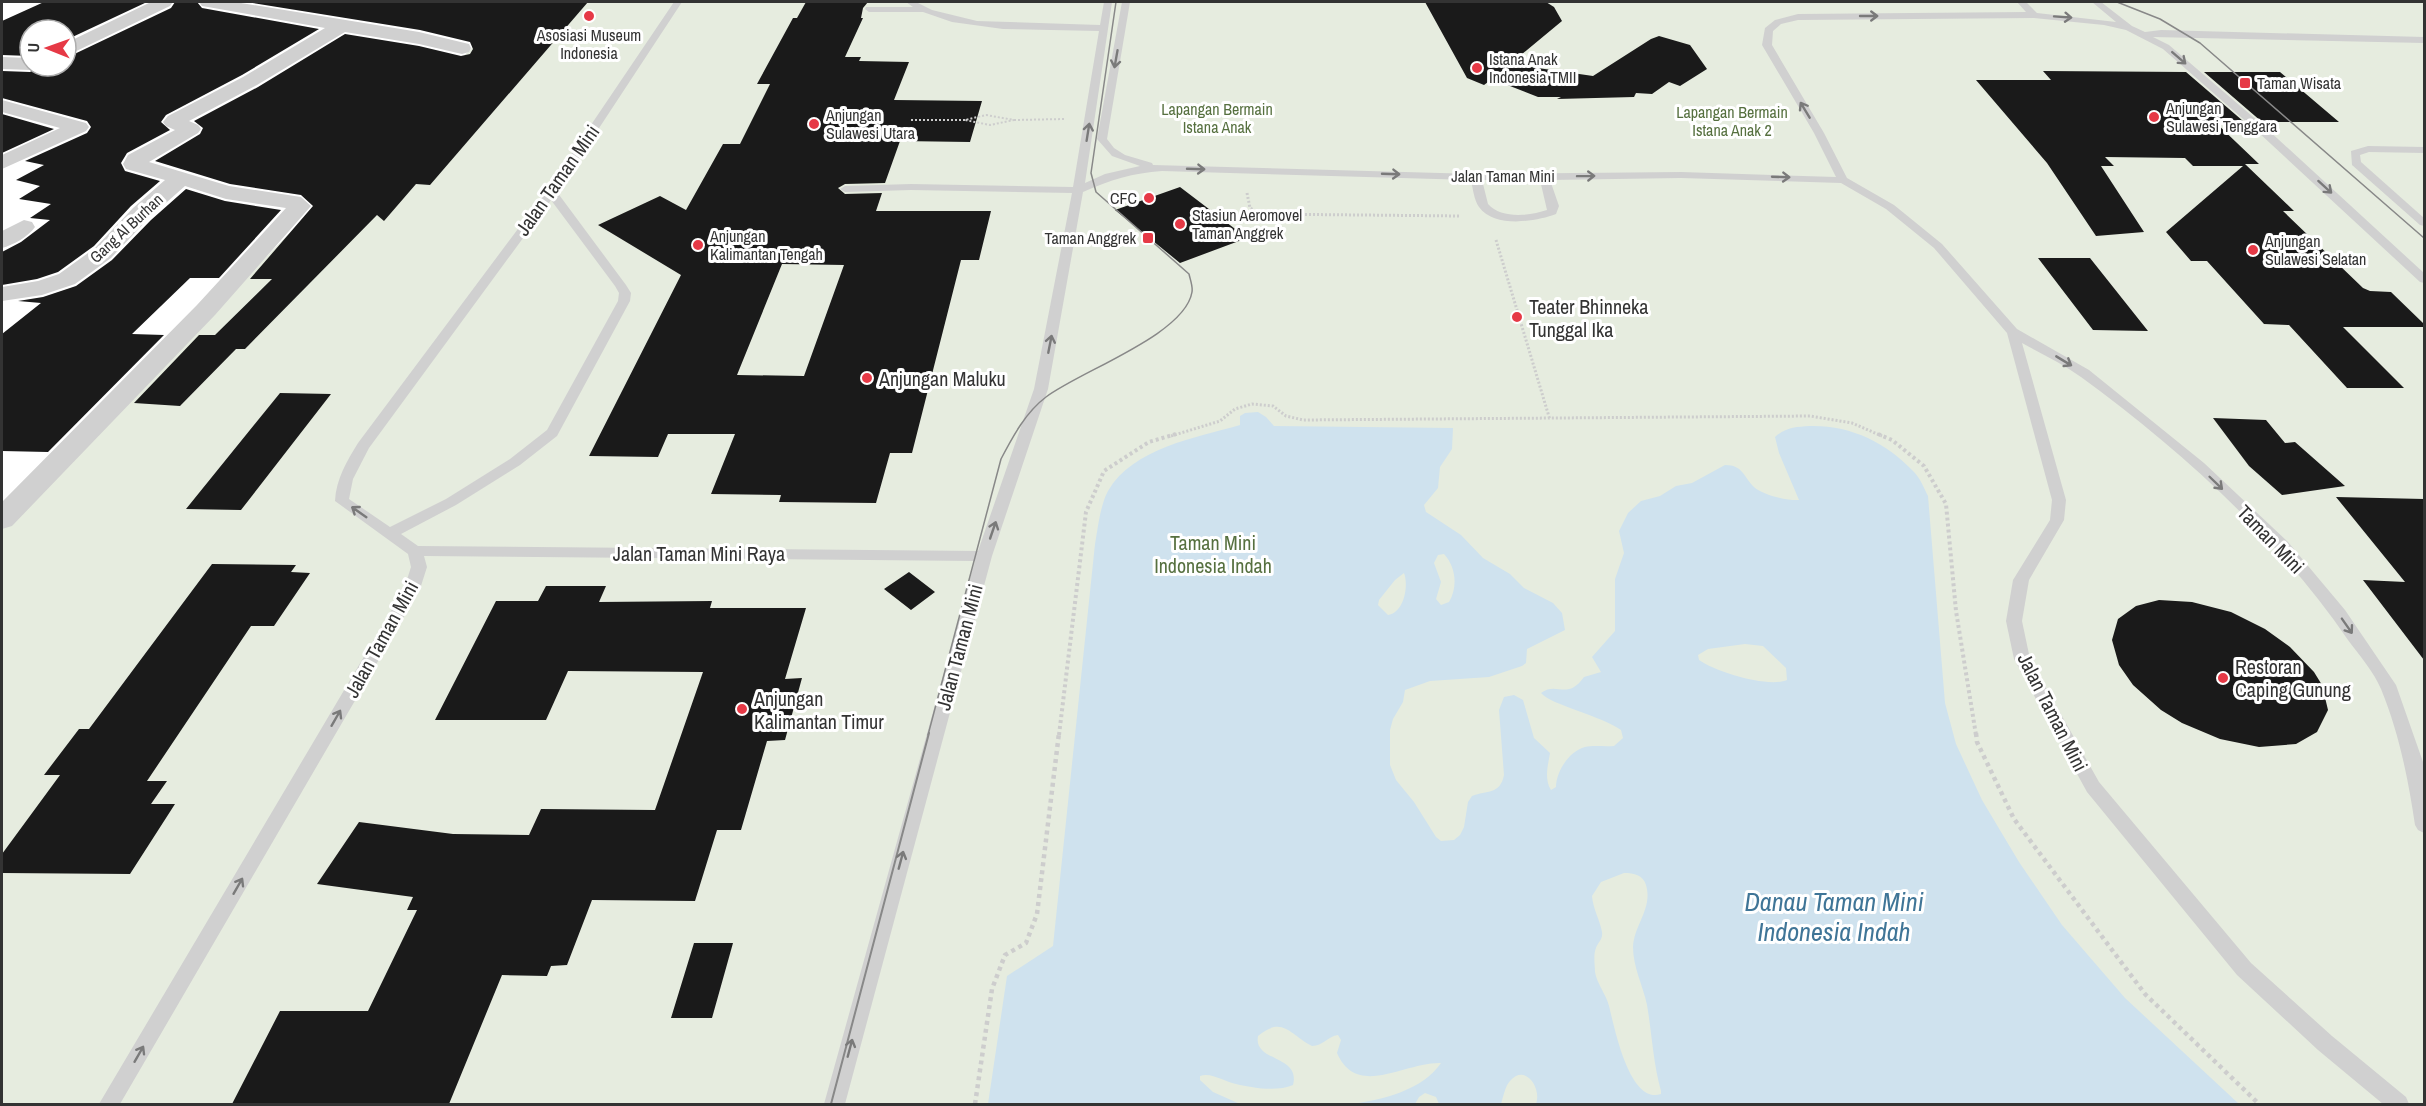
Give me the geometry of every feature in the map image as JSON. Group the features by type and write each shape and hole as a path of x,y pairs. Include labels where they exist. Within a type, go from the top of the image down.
{"street":[{"path":"78,44 164,2"},
{"path":"208,2 419,38 462,48"},
{"path":"2,519 206,310 300,206 293,202 226,192 134,164 134,161 191,129 173,122 175,120 249,81 342,26"},
{"path":"2,106 79,127 2,163"},
{"name":"Gang Al Burhan","path":"2,294 42,288 67,279 103,253 141,213 180,179"},
{"path":"2,241 24,227"}],"lane":[{"name":"Jalan Taman Mini","path":"109,1104 412,589 420,567 415,551 342,501 341,488 348,474 363,446 551,192 678,2"},
{"path":"910,2 922,10"},
{"name":"Jalan Taman Mini","path":"835,1104 984,556 1041,389 1078,190 1108,2"},
{"name":"Jalan Taman Mini","path":"1126,2 1102,139 1107,149 1117,155 1162,168"},
{"path":"2021,2 2034,15"},
{"path":"2096,2 2129,28"},
{"path":"870,9 922,10 987,24 1104,28"},
{"path":"1843,180 1819,133 1767,45 1768,30 1778,22 1798,17 2034,15 2104,22 2129,28 2166,47 2262,130 2424,279"},
{"path":"2145,35 2161,33 2424,40"},
{"path":"2424,150 2368,149 2355,153 2356,164 2424,223"},
{"name":"Jalan Taman Mini","path":"1078,190 1109,176 1134,170 1162,168 1476,177 1681,175 1843,180 1890,207 1938,246 2013,332 2059,500 2057,520 2021,580 2014,621 2022,659 2092,787 2244,969 2325,1043 2399,1104"},
{"path":"1476,177 1484,206 1490,213 1504,217 1543,216 1552,212 1554,206 1544,177"},
{"path":"845,189 911,187 1078,190"},
{"path":"390,534 460,496 515,462 552,432 624,301 625,293 620,285 551,192"},
{"name":"Taman Mini","path":"2013,332 2084,373 2148,423 2199,466 2283,546 2339,614 2388,685 2414,762 2424,825"},
{"name":"Jalan Taman Mini Raya","path":"415,551 984,556"}],"path":[{"path":"911,120 965,120 986,115 1014,120 1089,119"},
{"path":"965,120 984,125 1007,123 1014,120"},
{"path":"1248,170 1247,206 1252,212 1260,214 1462,216"},
{"path":"1491,236 1498,241 1550,420"},
{"path":"975,1104 992,989 1005,955 1026,943 1037,914 1086,512 1104,471 1149,442 1220,421 1235,409 1252,404 1273,406 1286,416 1303,420 1550,420 1810,416 1852,423 1892,440 1924,466 1946,504 1956,611 1977,742 2014,819 2145,994 2259,1104"}],"green space":[{"name":"Taman Mini Indonesia Indah","path":"517,2 2424,2 2424,1104 2,1104 2,525"}],"water":[{"name":"Danau Taman Mini Indonesia Indah","path":"1258,412 1274,426 1453,428 1452,449 1440,467 1438,488 1424,505 1426,512 1461,535 1483,558 1510,574 1524,588 1553,603 1562,613 1565,630 1527,649 1526,663 1522,666 1489,677 1430,681 1405,690 1403,702 1393,719 1390,730 1390,765 1396,780 1441,841 1454,840 1460,835 1464,827 1468,802 1472,796 1496,789 1502,781 1504,775 1499,710 1504,697 1514,695 1523,700 1534,738 1550,753 1547,777 1551,790 1556,787 1558,775 1564,763 1579,749 1592,746 1614,746 1623,738 1621,730 1613,725 1555,702 1541,693 1552,689 1572,688 1584,677 1601,672 1592,657 1615,631 1615,579 1624,553 1619,531 1628,513 1641,501 1660,496 1676,486 1692,483 1725,465 1739,469 1754,487 1763,493 1799,500 1779,453 1775,437 1787,429 1796,427 1825,426 1853,432 1867,437 1892,452 1916,474 1928,496 1945,703 1956,744 1982,800 2019,862 2062,925 2125,998 2239,1104 1536,1104 1537,1091 1534,1085 1526,1076 1521,1075 1508,1083 1501,1104 1439,1104 1436,1097 1425,1093 1415,1104 1351,1104 1376,1100 1413,1087 1424,1080 1441,1063 1427,1064 1383,1075 1356,1074 1346,1067 1337,1053 1341,1040 1338,1035 1312,1046 1286,1029 1274,1027 1258,1036 1258,1044 1262,1050 1290,1068 1294,1075 1293,1085 1272,1089 1257,1088 1209,1075 1200,1076 1200,1080 1213,1092 1240,1104 988,1104 1007,976 1053,946 1095,544 1105,497 1119,476 1133,464 1185,440 1240,425 1240,416 1245,413","holes":["1444,554 1448,559 1455,584 1449,602 1441,605 1436,599 1441,582 1434,563 1438,555","1404,573 1406,585 1404,598 1398,609 1388,615 1378,605 1379,600 1395,580","1745,644 1763,646 1786,668 1787,680 1768,682 1742,678 1717,669 1699,660 1698,655 1708,649","1628,873 1640,877 1646,885 1647,901 1636,931 1633,954 1647,1005 1661,1094 1650,1094 1640,1088 1632,1076 1619,1045 1608,1002 1596,976 1595,954 1602,932 1592,896 1601,882"]}],"building":[{"path":"44,2 147,2 78,34 78,18 18,18 18,56 2,55 2,21"},
{"path":"175,2 197,2 202,8 319,29 242,75 166,115 161,122 170,130 127,153 121,163 125,171 160,181 131,206 94,246 58,272 37,279 2,285 2,252 21,242 50,220 30,218 51,204 19,199 40,186 16,180 44,165 25,161 87,133 91,127 87,121 2,98 2,71 18,72 18,78 78,78 78,52 171,8"},
{"path":"246,2 588,2 430,185 416,184 384,221 377,215 245,349 236,349 180,406 134,403 199,335 215,335 272,279 250,279 313,206 301,195 230,184 155,161 200,134 203,128 194,121 258,87 345,34 419,46 461,56 470,54 473,49 470,42 420,30"},
{"path":"806,2 868,2 863,8 861,18 863,18 845,57 861,57 859,61 909,62 894,100 982,101 970,142 900,141 885,183 845,184 838,188 845,194 882,193 876,211 991,211 979,260 961,260 912,453 890,453 876,503 779,502 781,495 711,494 735,434 668,434 658,457 589,456 681,275 598,225 660,196 686,210 723,144 740,144 770,84 757,84 793,18 797,18","holes":["782,264 844,265 804,376 737,375"]},
{"path":"1425,2 1546,2 1554,7 1562,21 1510,64 1593,76 1659,36 1690,45 1707,69 1680,86 1669,82 1652,94 1636,93 1634,97 1557,99 1561,97 1538,97 1492,79 1484,85 1467,78"},
{"path":"2043,71 2186,72 2243,121 2214,121 2259,164 2245,164 2294,211 2283,211 2363,288 2370,291 2391,292 2424,324 2424,327 2343,327 2404,388 2347,388 2289,325 2264,324 2207,261 2191,261 2166,232 2243,166 2193,166 2185,158 2105,157 2114,166 2101,166 2144,232 2096,236 2047,163 1976,80 2051,80"},
{"path":"2204,72 2280,72 2339,122 2262,122"},
{"path":"2,114 54,129 2,153"},
{"name":"Stasiun Aeromovel Taman Anggrek","path":"1180,187 1247,238 1180,263 1115,210"},
{"path":"186,189 225,201 281,210 219,278 190,278 132,334 164,335 48,452 2,451 2,334 41,303 18,301 43,297 76,286 112,260 151,220"},
{"path":"2038,258 2090,258 2148,331 2093,330"},
{"path":"280,393 331,394 241,510 186,509"},
{"path":"2213,418 2266,420 2285,443 2295,442 2345,486 2282,495 2249,466"},
{"path":"2336,497 2424,499 2424,660 2363,580 2405,582"},
{"path":"212,564 296,565 291,572 310,573 274,626 251,626 147,781 167,781 151,804 175,804 130,874 2,873 2,854 60,775 44,775 79,729 89,729"},
{"path":"909,572 935,592 911,610 884,589"},
{"path":"546,586 606,586 599,602 712,601 710,608 806,608 785,679 802,678 785,740 767,741 741,830 717,830 695,901 592,900 567,965 551,966 547,976 502,975 449,1104 232,1104 280,1011 368,1011 417,910 407,910 413,897 317,884 359,822 453,834 529,835 541,809 655,810 703,672 568,671 546,720 435,720 496,601 538,601"},
{"name":"Restoran Caping Gunung","path":"2159,600 2192,602 2231,612 2265,629 2290,647 2314,672 2322,685 2328,710 2317,732 2296,744 2259,747 2220,739 2182,723 2161,710 2133,685 2119,665 2112,640 2118,619 2136,606"},
{"path":"694,943 733,943 712,1018 671,1018"}],"tram line":[{"path":"928,735 1001,459 1015,433 1032,410 1046,397 1129,351 1171,323 1185,308 1192,292 1189,274 1096,192 1091,173 1116,2"},
{"path":"2117,2 2160,19 2200,43 2424,238"},
{"path":"831,1104 929,733"}],"place":[{"name":"Asosiasi Museum Indonesia","path":"589,16"},
{"name":"Istana Anak Indonesia TMII","path":"1477,68"},
{"name":"Taman Wisata","path":"2245,83"},
{"name":"Anjungan Sulawesi Tenggara","path":"2154,117"},
{"name":"Anjungan Sulawesi Utara","path":"814,124"},
{"name":"CFC","path":"1149,198"},
{"name":"Stasiun Aeromovel Taman Anggrek","path":"1180,224"},
{"name":"Taman Anggrek","path":"1148,238"},
{"name":"Anjungan Kalimantan Tengah","path":"698,245"},
{"name":"Anjungan Sulawesi Selatan","path":"2253,250"},
{"name":"Teater Bhinneka Tunggal Ika","path":"1517,317"},
{"name":"Anjungan Maluku","path":"867,378"},
{"name":"Restoran Caping Gunung","path":"2223,678"},
{"name":"Anjungan Kalimantan Timur","path":"742,709"}],"park label":[{"name":"Lapangan Bermain Istana Anak","path":"1217,118"},
{"name":"Lapangan Bermain Istana Anak 2","path":"1732,121"}]}
